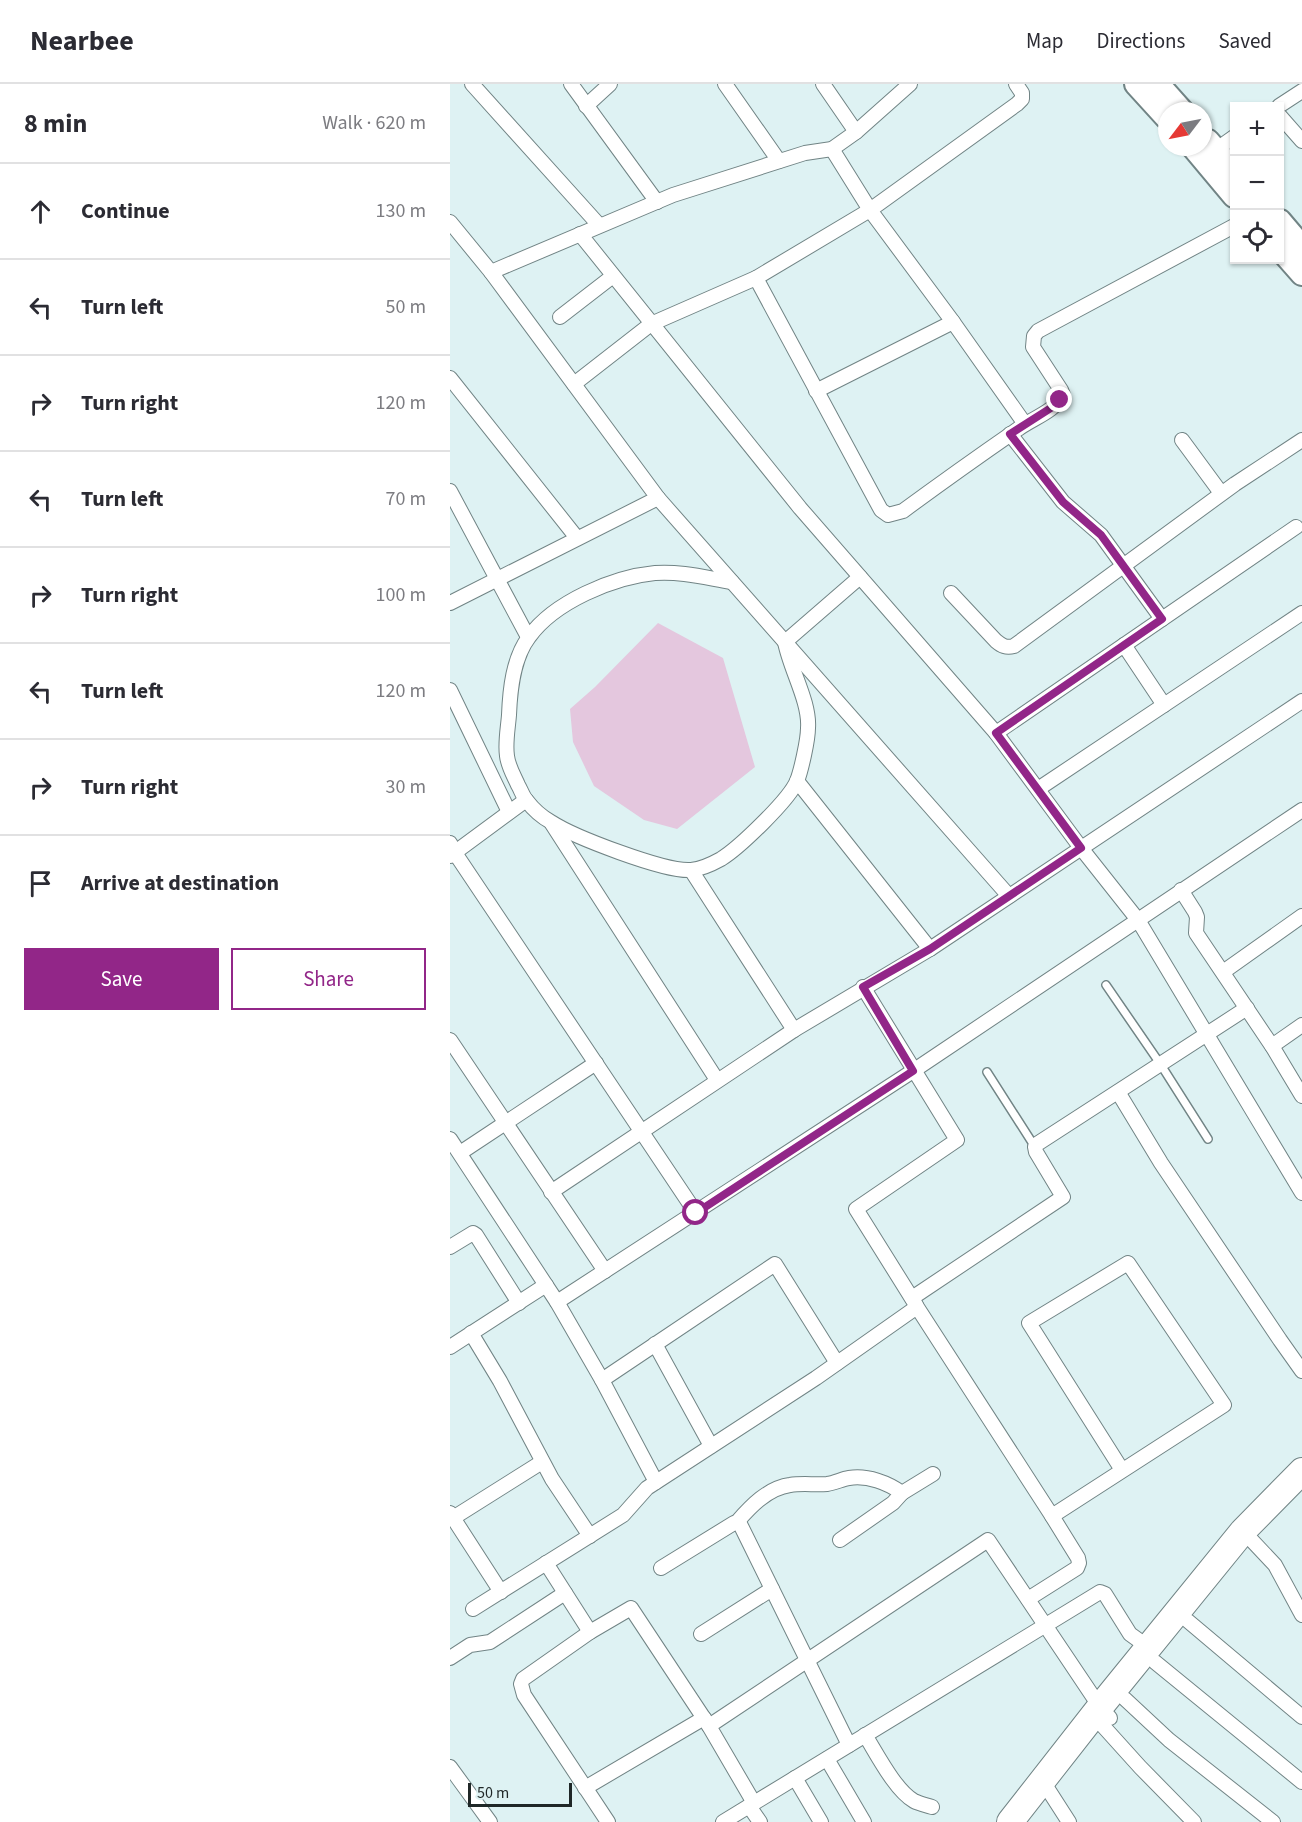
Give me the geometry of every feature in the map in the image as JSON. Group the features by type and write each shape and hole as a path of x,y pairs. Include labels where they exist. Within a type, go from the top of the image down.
{"highway":[{"path":"1010,1822 1046,1786 1110,1712 1152,1654 1302,1471"},
{"path":"1152,1654 1188,1621 1248,1536 1302,1487"},
{"path":"1027,1822 1046,1786"}],"main road":[{"path":"1136,84 1158,108"},
{"path":"1158,84 1174,102"},
{"path":"1212,154 1230,168"},
{"path":"1209,156 1230,190"},
{"path":"1284,226 1302,247"},
{"path":"1284,254 1302,274"}],"street":[{"path":"472,84 599,225"},
{"path":"571,84 657,202"},
{"path":"586,106 610,84"},
{"path":"725,84 779,162"},
{"path":"823,84 856,132"},
{"path":"491,272 673,195 806,153 832,149 856,132 910,84"},
{"path":"574,384 651,324 756,278 870,210 1017,104 1022,99 1022,93 1016,84"},
{"path":"1284,102 1302,91"},
{"path":"1284,121 1302,141"},
{"path":"1212,145 1230,138"},
{"path":"832,149 870,210 953,322 1024,424"},
{"path":"450,222 491,272 658,498 1009,896"},
{"path":"756,278 881,510 888,515 903,511 1024,424 1054,406 1063,395 1033,347 1034,336 1038,331 1230,228"},
{"path":"580,234 800,507 996,733 1081,848 1138,920 1302,1193"},
{"path":"560,316 613,276"},
{"path":"816,391 953,322"},
{"path":"450,378 577,538"},
{"path":"1010,434 1063,502 1101,535 1162,619"},
{"path":"1182,440 1221,494"},
{"path":"951,594 996,641 1001,645 1014,646 1221,494 1302,440"},
{"path":"450,491 528,637"},
{"path":"450,603 658,498"},
{"path":"996,733 1296,527"},
{"path":"732,582 681,574 657,573 611,583 561,608 528,637 520,653 514,676 506,755 510,769 526,800 551,822 585,839 673,869 691,870 722,858 778,807 797,781 808,729 808,716 788,658 785,642"},
{"path":"785,642 860,577"},
{"path":"1038,789 1302,613"},
{"path":"1124,645 1164,705"},
{"path":"450,690 509,812"},
{"path":"551,1191 794,1030 930,949 1302,701"},
{"path":"797,781 930,949"},
{"path":"526,800 452,850 696,1213"},
{"path":"557,1302 913,1071 1181,890 1300,816"},
{"path":"551,822 717,1080"},
{"path":"691,870 794,1030"},
{"path":"1181,890 1197,917 1196,933 1272,1046 1302,1096"},
{"path":"1223,972 1302,916"},
{"path":"863,987 957,1140 856,1209 1078,1558 1077,1568 1028,1599"},
{"path":"473,1610 623,1515 647,1488 837,1363 914,1302 1063,1197 1036,1152 1037,1144 1247,1008"},
{"path":"1272,1046 1302,1024"},
{"path":"450,1040 605,1271"},
{"path":"596,1063 505,1122 454,1148 557,1302 602,1380 656,1482"},
{"path":"1118,1092 1161,1163 1302,1371"},
{"path":"450,1247 470,1234 476,1235 519,1303"},
{"path":"1052,1516 1224,1405 1128,1263 1029,1323 1122,1470"},
{"path":"602,1380 776,1264 837,1363"},
{"path":"450,1347 546,1285"},
{"path":"471,1333 500,1381 542,1462 590,1536"},
{"path":"655,1344 711,1446"},
{"path":"501,1592 452,1516 542,1462"},
{"path":"840,1540 893,1503 902,1493 933,1474"},
{"path":"661,1568 737,1522 749,1508 780,1487 827,1484 856,1477 878,1481 902,1493"},
{"path":"737,1522 849,1745"},
{"path":"1248,1536 1275,1565 1302,1615"},
{"path":"585,1788 707,1722 808,1660 988,1540 1110,1712 1146,1774 1194,1822"},
{"path":"546,1563 590,1632"},
{"path":"701,1634 772,1589"},
{"path":"723,1822 1100,1592 1130,1634 1302,1782"},
{"path":"450,1658 470,1645 490,1642 565,1593"},
{"path":"608,1822 524,1695 521,1684 523,1679 629,1608 632,1608 707,1722 760,1822"},
{"path":"1188,1621 1302,1717"},
{"path":"1110,1712 1169,1740 1273,1822"},
{"path":"865,1735 907,1796 915,1802 932,1807"},
{"path":"827,1759 864,1822"},
{"path":"450,1767 490,1822"},
{"path":"795,1778 821,1822"},
{"path":"1046,1786 1069,1822"}],"lane":[{"path":"1106,985 1208,1139"},
{"path":"987,1072 1035,1147"}],"shaded area":[{"path":"658,623 723,658 755,767 677,829 644,820 594,786 573,742 570,709"}],"route":[{"path":"696,1213 913,1071 863,987 930,949 1081,848 996,733 1162,619 1101,535 1063,502 1010,434 1060,400"}]}
